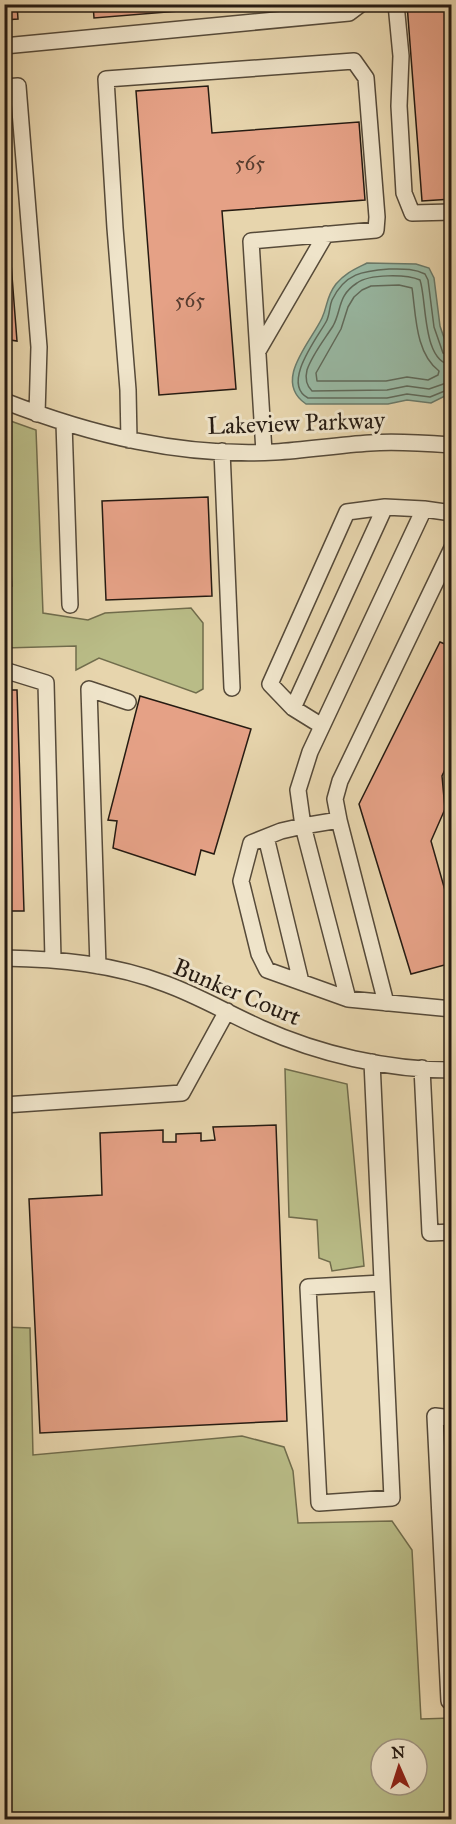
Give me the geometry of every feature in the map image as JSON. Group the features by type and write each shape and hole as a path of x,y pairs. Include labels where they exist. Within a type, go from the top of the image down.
{"street":[{"path":"4,46 349,13 361,4"},
{"path":"396,4 401,56 399,106 404,193 412,213 452,212"},
{"path":"129,440 128,390 106,79 354,61 366,78 377,217 376,230 251,241 264,452"},
{"path":"4,87 18,86 39,347 37,414"},
{"path":"258,351 326,234"},
{"name":"Lakeview Parkway","path":"4,401 64,423 129,440 184,449 264,452 369,443 414,442 452,445"},
{"path":"64,423 70,605"},
{"path":"222,451 231,688"},
{"path":"293,708 385,507"},
{"path":"322,726 293,708 270,684 346,512 385,507 452,513"},
{"path":"348,999 303,826 298,790 310,752 424,509"},
{"path":"386,1003 334,799 340,781 452,548"},
{"path":"436,580 452,586"},
{"path":"4,670 46,683 52,959"},
{"path":"98,966 89,689 128,702"},
{"path":"339,820 281,831 251,843 241,880 259,954 267,970 348,999 452,1009"},
{"path":"266,837 301,982"},
{"name":"Bunker Court","path":"4,958 52,959 122,970 165,984 227,1011 261,1029 306,1046 372,1062 452,1070"},
{"path":"4,1105 182,1093 227,1011"},
{"path":"372,1062 392,1498 319,1503 308,1287 382,1283"},
{"path":"422,1068 430,1233 452,1232"},
{"path":"448,1701 435,1416 452,1418"}],"green space":[{"path":"5,419 36,430 43,613 88,620 105,613 191,608 203,623 203,689 196,693 99,658 76,670 76,646 5,648 5,587 12,586 5,489"},
{"path":"285,1069 347,1084 364,1266 332,1271 330,1262 319,1258 317,1220 289,1217"},
{"path":"5,1327 30,1328 33,1455 242,1436 284,1447 293,1471 298,1523 392,1521 412,1550 421,1719 451,1718 451,1819 5,1819"}],"water":[{"path":"367,263 416,264 429,268 434,278 440,326 451,358 451,393 431,403 407,400 388,404 306,404 296,395 293,373 297,361 322,318 330,293 343,277"}],"building":[{"path":"4,4 24,4 17,5 18,19 4,20"},
{"path":"93,4 266,4 94,18"},
{"path":"407,4 452,4 452,199 422,201"},
{"path":"208,86 212,133 359,122 365,200 222,211 236,389 159,395 136,91"},
{"path":"4,172 17,341 4,339"},
{"path":"208,497 212,596 106,600 102,501"},
{"path":"440,642 452,647 452,755 442,776 445,809 431,841 452,915 452,963 411,974 359,804"},
{"path":"4,690 17,690 24,911 4,911"},
{"path":"140,696 251,729 214,854 201,850 195,875 113,848 117,821 108,820"},
{"path":"276,1125 287,1421 40,1433 29,1199 102,1195 100,1133 163,1130 163,1142 176,1142 176,1134 201,1133 201,1141 215,1140 213,1127"}]}
